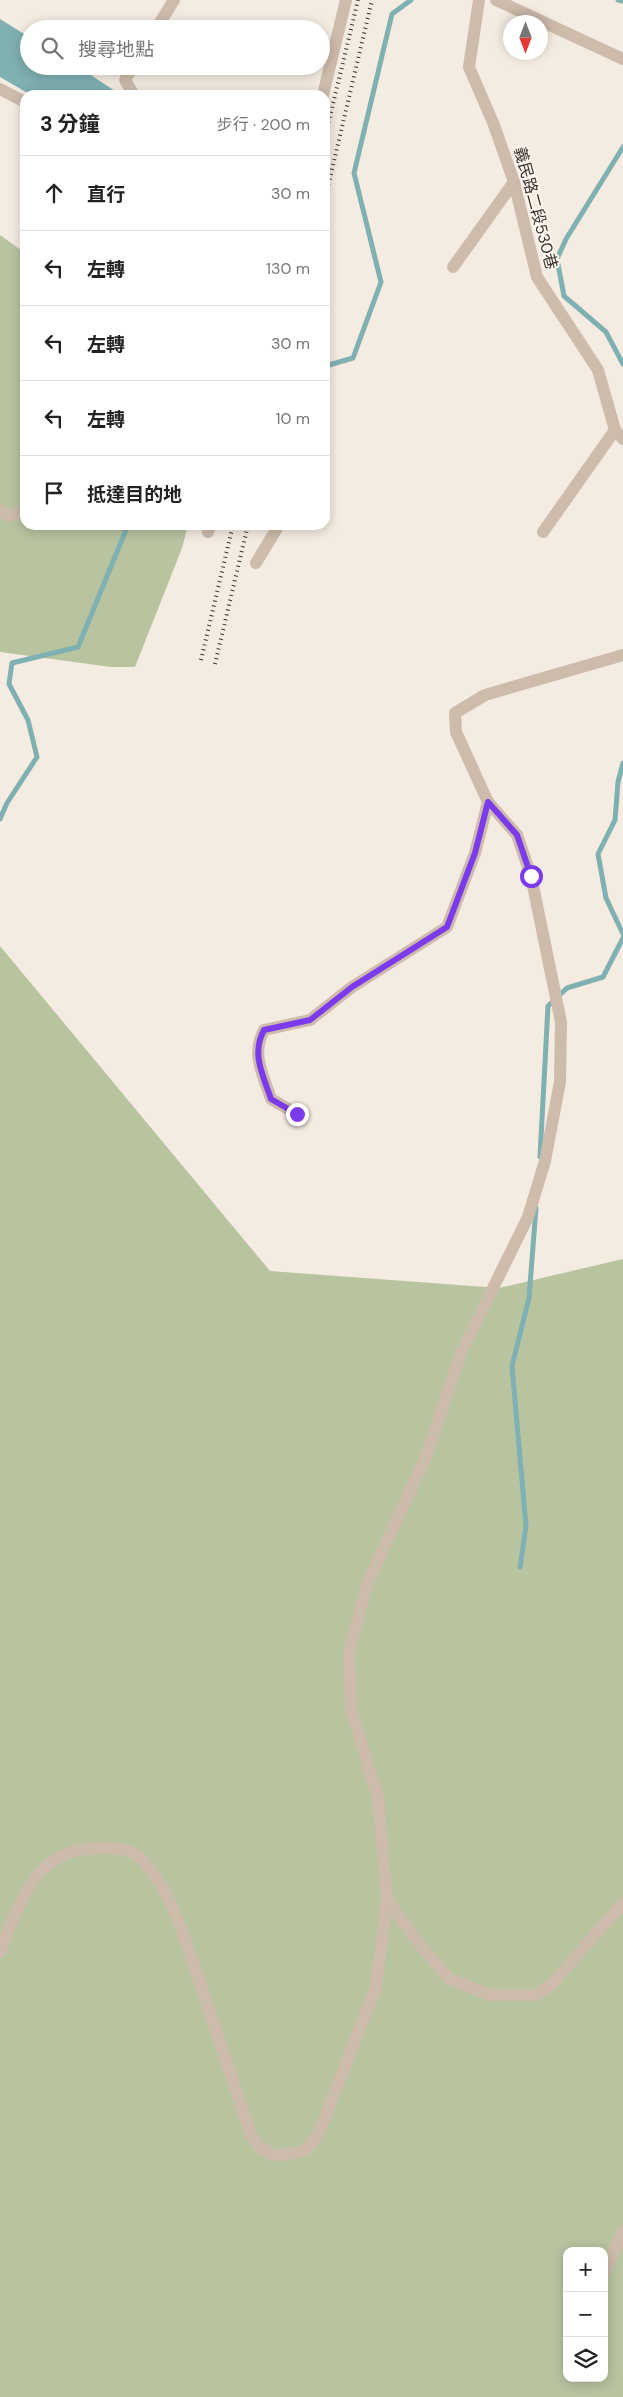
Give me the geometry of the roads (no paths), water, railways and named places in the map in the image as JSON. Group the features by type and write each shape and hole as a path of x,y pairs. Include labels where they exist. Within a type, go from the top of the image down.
{"street":[{"path":"162,20 174,0"},
{"path":"330,66 346,0"},
{"name":"義民路二段530巷","path":"479,0 469,67 494,124 514,182 536,277 598,370 619,434"},
{"path":"496,0 623,59"},
{"path":"128,75 125,80 131,90"},
{"path":"324,90 328,75"},
{"path":"0,89 20,99"},
{"path":"453,267 514,182"},
{"path":"543,532 619,434"},
{"path":"0,510 8,516 20,513"},
{"path":"256,563 276,530"},
{"path":"0,1952 17,1907 35,1877 58,1858 79,1849 109,1847 137,1854 150,1870 176,1913 251,2135 258,2145 272,2155 295,2154 304,2151 318,2136 376,1987 387,1899 378,1798 351,1709 349,1652 368,1582 427,1454 461,1353 528,1217 545,1161 560,1082 561,1022 531,876 517,835 488,802 456,732 455,713 485,694 623,655"},
{"path":"297,1114 271,1099 256,1054 258,1041 264,1030 310,1020 352,987 447,927 475,853 488,802"},
{"path":"387,1899 416,1940 449,1979 491,1995 537,1995 551,1985 623,1903"},
{"path":"608,2265 623,2231"}],"water":[{"path":"0,19 20,31 20,75 91,75 113,90 22,90 0,77"}],"waterway":[{"path":"330,365 353,358 381,282 354,173 392,14 411,0"},
{"path":"618,0 623,1"},
{"path":"623,147 566,239 557,259 564,296 606,332 623,364"},
{"path":"0,819 7,803 37,757 28,720 9,684 12,663 78,647 126,530"},
{"path":"623,763 618,782 615,820 598,854 606,898 623,934"},
{"path":"540,1157 548,1006 567,988 603,977 623,938"},
{"path":"520,1567 526,1526 512,1366 529,1298 536,1208"}],"railway":[{"path":"330,116 358,0"},
{"path":"330,178 372,0"},
{"path":"201,660 232,530"},
{"path":"215,664 247,530"}]}
